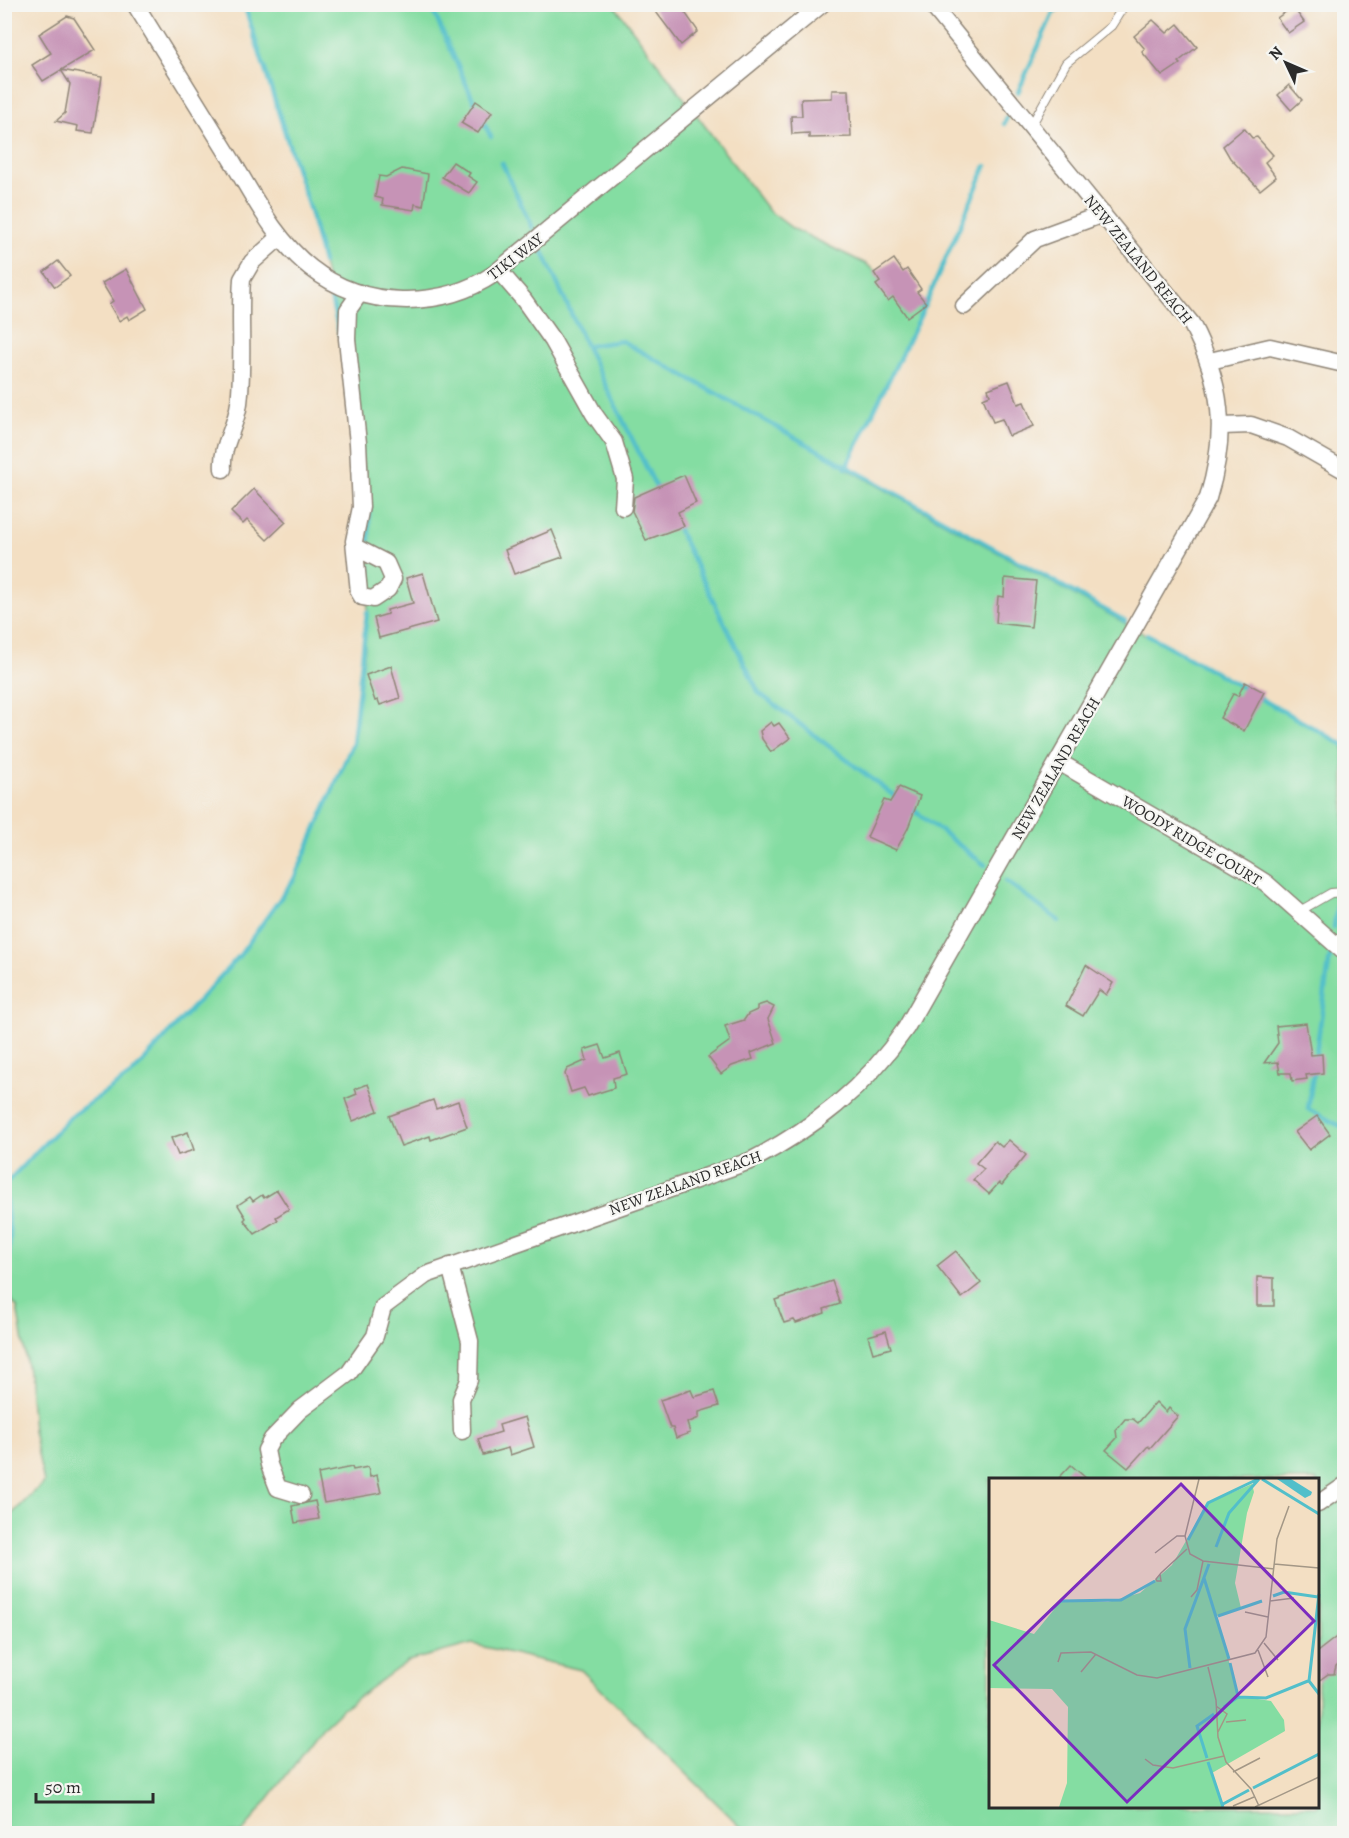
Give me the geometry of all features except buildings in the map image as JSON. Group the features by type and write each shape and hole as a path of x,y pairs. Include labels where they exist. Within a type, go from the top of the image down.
{"street":[{"name":"TIKI WAY","path":"135,4 280,237 315,271 360,293 401,301 440,297 464,290 499,271 822,4"},
{"name":"NEW ZEALAND REACH","path":"302,1496 278,1488 266,1450 272,1439 300,1410 349,1373 375,1336 384,1307 409,1285 450,1266 742,1164 786,1142 825,1116 869,1077 906,1028 1208,498 1218,458 1222,426 1220,403 1210,361 1184,312 931,4"},
{"path":"964,306 1035,239 1103,214"},
{"path":"223,469 221,452 233,431 239,404 242,279 252,262 280,237"},
{"path":"499,271 524,300 553,340 594,414 614,442 625,479 623,507"},
{"path":"355,547 360,496 358,443 347,339 348,310 360,293"},
{"path":"1210,361 1270,348 1344,364"},
{"path":"1222,426 1251,424 1288,438 1344,470"},
{"name":"WOODY RIDGE COURT","path":"1059,762 1247,871 1344,952"},
{"path":"450,1266 470,1341 469,1380 461,1399 462,1431"},
{"path":"1319,1503 1344,1486"}],"lane":[{"path":"1030,126 1066,63 1111,26 1125,4"},
{"path":"1298,912 1331,893 1344,892"}],"green space":[{"path":"244,5 614,5 768,210 792,228 866,264 924,308 846,468 1344,745 1344,1833 747,1833 581,1670 472,1644 408,1661 343,1708 324,1726 242,1833 5,1834 5,1521 44,1482 33,1431 28,1372 17,1307 12,1302 7,1281 10,1236 5,1194 7,1182 71,1116 131,1074 240,955 294,879 353,743 365,648 369,583 369,503 342,341 310,211"}],"waterway":[{"path":"244,4 310,211 323,263"},
{"path":"430,4 476,106"},
{"path":"1018,92 1053,13 1063,4"},
{"path":"1004,124 1007,117"},
{"path":"482,119 491,137"},
{"path":"502,163 532,228"},
{"path":"846,468 924,308 986,166"},
{"path":"543,252 586,346 658,491"},
{"path":"330,294 340,336"},
{"path":"586,346 622,341 1125,621"},
{"path":"369,506 369,540"},
{"path":"676,525 759,693 897,798"},
{"path":"369,567 369,586"},
{"path":"7,1281 10,1236 5,1194 7,1182 71,1116 132,1074 240,955 294,879 353,743 367,612"},
{"path":"1147,634 1247,690"},
{"path":"1256,696 1344,745"},
{"path":"911,808 985,865"},
{"path":"1341,879 1344,855"},
{"path":"1006,881 1059,921"},
{"path":"1334,927 1337,905"},
{"path":"1315,1060 1330,956"},
{"path":"1314,1068 1308,1109 1344,1128"}]}
